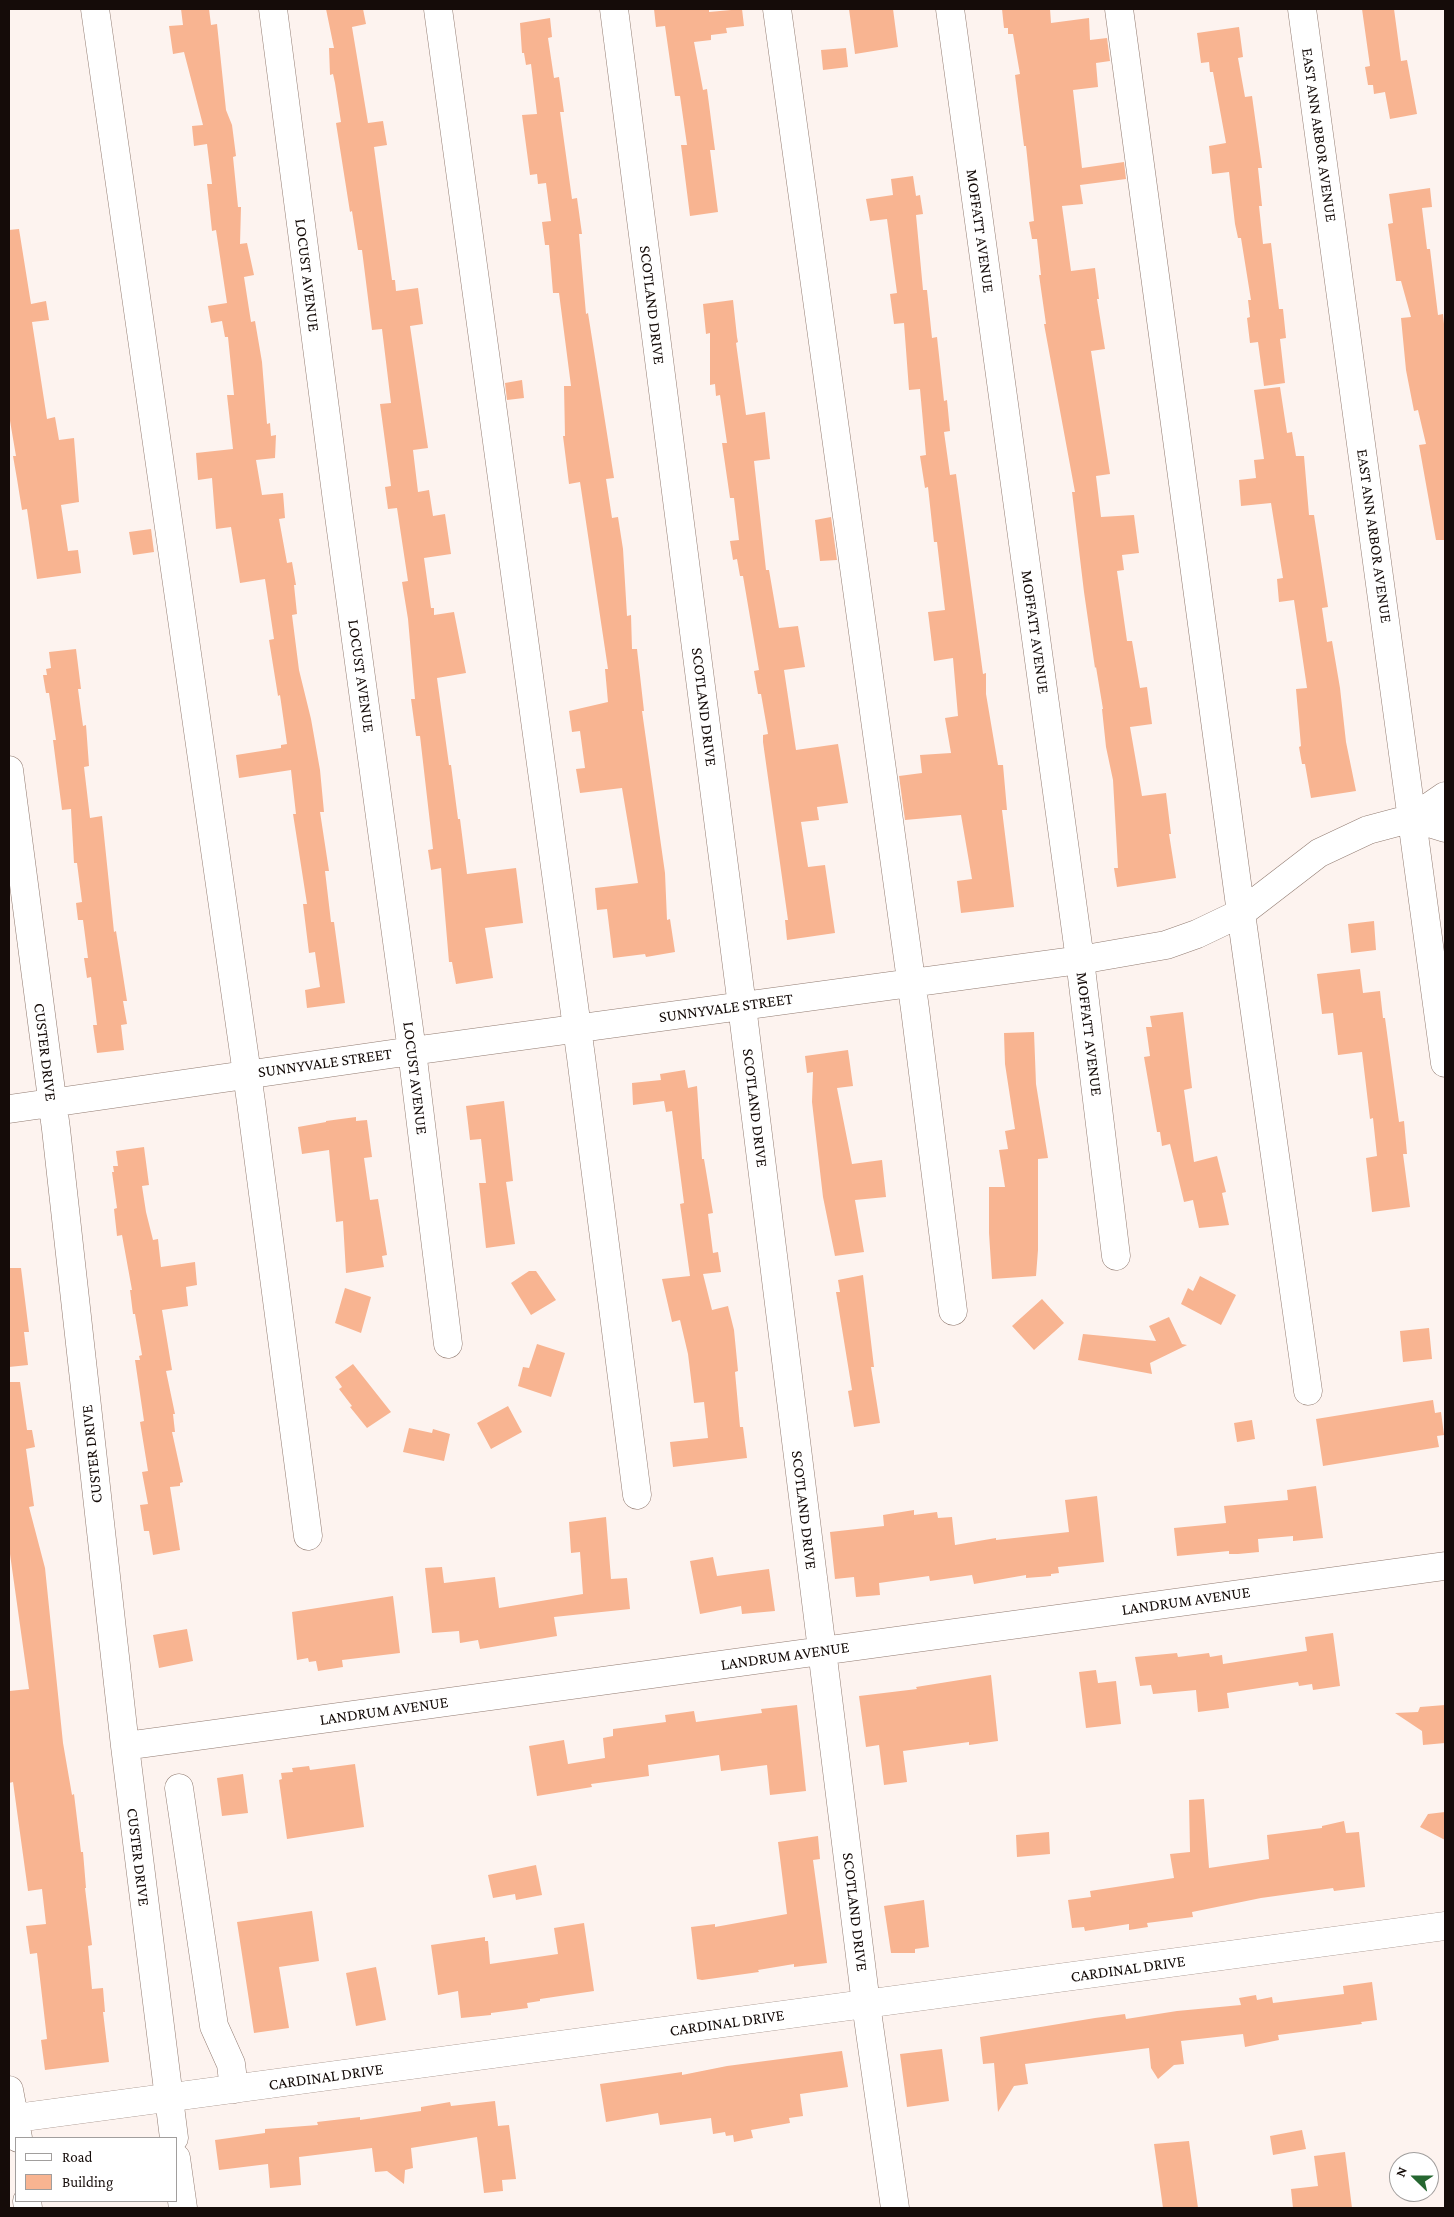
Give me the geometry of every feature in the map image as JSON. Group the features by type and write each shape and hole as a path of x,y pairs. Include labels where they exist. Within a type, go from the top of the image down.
{"street":[{"path":"95,9 246,1075 308,1536"},
{"name":"LOCUST AVENUE","path":"273,9 338,511 412,1051 448,1344"},
{"path":"438,9 576,1028 637,1495"},
{"name":"SCOTLAND DRIVE","path":"614,9 742,1006 866,2004 895,2208"},
{"path":"777,9 911,983 953,1311"},
{"name":"MOFFATT AVENUE","path":"950,9 1080,960 1116,1256"},
{"path":"1119,9 1241,913 1308,1391"},
{"name":"EAST ANN ARBOR AVENUE","path":"1302,9 1445,1063"},
{"name":"CUSTER DRIVE","path":"9,770 52,1103 125,1746 174,2137"},
{"name":"SUNNYVALE STREET","path":"9,1109 576,1028 1080,960 1166,945 1197,934 1241,913 1319,853 1368,830 1413,818 1445,796"},
{"path":"1413,818 1445,828"},
{"name":"LANDRUM AVENUE","path":"125,1746 1445,1566"},
{"path":"179,1788 214,2026 231,2064 234,2089"},
{"name":"CARDINAL DRIVE","path":"13,2125 234,2089 1445,1926"},
{"path":"9,2090 13,2125"},
{"path":"178,2172 183,2208"}],"building":[{"path":"181,9 209,9 211,25 217,24 226,110 232,125 236,156 233,157 238,207 241,207 240,244 247,243 254,275 244,277 251,322 255,321 262,362 267,424 270,423 271,436 276,435 275,458 256,460 262,495 283,493 285,518 279,519 287,563 292,562 296,585 294,585 297,614 292,615 299,670 311,719 320,770 324,812 320,812 329,871 325,871 331,922 334,922 345,1003 307,1008 305,990 320,987 315,952 309,953 303,904 307,904 293,814 296,814 291,770 239,778 236,755 281,748 281,745 287,744 269,640 274,639 265,579 240,583 231,527 216,529 212,478 198,480 196,453 233,449 227,395 234,395 228,337 225,337 222,321 211,323 208,306 227,303 216,230 212,231 207,184 212,184 207,144 194,146 192,126 203,125 184,52 173,54 169,26 183,25"},
{"path":"326,9 363,9 366,24 352,27 368,123 383,121 387,145 374,147 392,280 395,280 396,291 418,288 423,324 410,326 428,448 413,450 418,492 429,490 433,516 445,514 451,554 424,558 431,608 434,608 434,615 454,612 466,673 437,678 467,874 516,868 523,923 485,928 493,978 456,984 452,962 449,962 441,868 431,870 428,850 433,849 420,736 416,736 411,699 415,699 408,619 402,582 408,581 397,508 388,509 385,487 391,486 380,404 391,403 382,329 372,330 362,250 358,250 352,211 350,212 336,123 341,122 333,74 330,75 329,48 334,48"},
{"path":"654,9 709,9 709,12 742,9 744,26 726,28 727,33 711,35 711,40 694,42 703,90 707,89 715,150 710,150 718,212 690,216 681,145 687,145 680,96 675,96 665,26 656,27"},
{"path":"849,9 893,9 898,47 855,54"},
{"path":"1002,9 1050,9 1051,23 1089,18 1090,40 1107,38 1110,61 1096,63 1098,87 1073,90 1082,168 1124,162 1126,179 1080,185 1083,204 1062,206 1071,271 1095,268 1099,299 1097,299 1105,349 1091,351 1110,474 1096,476 1101,517 1134,515 1139,553 1122,555 1124,570 1117,571 1127,641 1132,641 1140,688 1147,687 1152,724 1130,727 1142,796 1166,793 1171,834 1169,834 1176,878 1117,887 1114,868 1118,868 1113,780 1106,747 1103,709 1084,592 1072,492 1075,492 1044,324 1046,324 1039,275 1041,275 1037,239 1032,239 1029,222 1034,221 1026,146 1024,146 1015,75 1020,74 1013,34 1008,34 1008,28 1004,28"},
{"path":"1362,9 1394,9 1401,61 1407,60 1417,114 1390,119 1385,92 1374,94 1373,85 1368,85 1365,67 1370,66"},
{"path":"550,18 552,37 548,38 554,78 559,77 564,112 560,112 572,199 577,198 582,234 579,234 586,314 588,313 614,478 606,479 612,518 618,517 623,549 627,616 631,615 632,649 637,649 644,711 642,711 665,873 667,920 670,919 675,952 646,957 645,954 613,958 607,909 597,910 595,888 638,883 622,788 580,793 576,769 585,768 580,731 572,732 569,711 608,702 605,669 608,669 580,482 569,484 563,436 565,436 564,386 571,386 559,293 553,293 549,245 545,245 542,222 551,221 546,183 538,184 537,174 530,175 522,115 537,114 531,64 526,65 524,53 522,53 520,23"},
{"path":"1239,27 1243,57 1238,58 1245,97 1252,96 1262,168 1258,168 1263,244 1271,243 1279,309 1283,309 1286,338 1280,339 1285,383 1264,386 1258,342 1250,343 1247,318 1250,317 1248,300 1251,300 1241,238 1238,238 1235,224 1229,172 1212,174 1209,146 1226,143 1213,72 1210,72 1209,62 1201,63 1197,33"},
{"path":"846,48 848,67 823,70 821,50"},
{"path":"913,176 916,196 920,195 923,214 916,215 923,290 927,290 932,338 937,337 944,401 947,400 950,431 944,432 950,475 956,474 983,674 986,673 986,694 998,765 1003,765 1007,810 1002,810 1014,907 961,913 957,881 972,879 961,815 905,820 899,776 922,773 920,755 951,753 945,718 958,716 953,658 934,661 928,612 945,610 937,542 934,542 928,487 925,488 920,456 926,455 920,389 909,390 904,323 894,324 890,294 897,293 887,219 870,221 866,199 893,195 891,179"},
{"path":"1430,188 1432,207 1422,208 1427,249 1430,249 1438,315 1443,314 1445,334 1445,540 1436,540 1419,445 1426,444 1418,410 1414,411 1406,370 1401,318 1411,317 1401,281 1396,281 1388,224 1393,223 1389,194"},
{"path":"19,229 31,304 46,301 49,320 32,322 47,419 55,417 59,440 74,438 79,502 61,505 68,551 78,550 81,573 37,579 27,509 22,510 13,456 16,456 9,415 9,230"},
{"path":"733,300 738,342 736,343 746,415 765,412 770,459 754,461 766,570 769,570 779,628 798,626 805,667 784,670 796,750 838,744 848,803 817,807 819,820 801,822 808,867 825,865 835,933 787,940 785,920 788,920 763,742 763,735 768,734 761,694 758,694 754,671 759,670 743,576 740,576 737,559 733,560 730,541 739,540 734,498 730,498 722,443 727,443 720,395 716,396 715,384 710,385 710,333 706,334 703,304"},
{"path":"522,380 524,398 507,400 505,383"},
{"path":"1280,387 1287,433 1292,432 1296,456 1304,456 1309,515 1314,515 1328,607 1322,608 1327,642 1332,641 1346,742 1356,791 1311,798 1305,764 1302,764 1299,747 1301,746 1296,689 1307,688 1294,600 1279,602 1277,579 1283,578 1271,503 1241,506 1239,480 1256,478 1254,460 1264,459 1254,390"},
{"path":"831,517 837,560 820,561 815,520"},
{"path":"151,529 154,552 133,555 129,532"},
{"path":"76,649 81,689 78,689 83,726 86,725 89,766 84,767 90,818 102,816 114,932 116,931 127,1001 123,1001 127,1024 121,1025 124,1050 97,1053 93,1025 97,1025 91,977 87,978 84,958 88,958 83,920 78,920 76,903 82,902 77,863 74,863 71,809 62,810 53,740 56,740 49,693 46,693 43,675 47,675 46,669 51,668 49,652"},
{"path":"1374,921 1376,950 1351,953 1348,924"},
{"path":"1360,969 1363,993 1380,991 1399,1122 1404,1121 1407,1154 1403,1154 1410,1207 1372,1212 1366,1158 1377,1156 1373,1118 1370,1119 1362,1052 1338,1055 1333,1013 1322,1014 1317,974"},
{"path":"1183,1012 1192,1088 1184,1090 1194,1162 1217,1156 1226,1192 1222,1193 1229,1225 1199,1228 1193,1200 1184,1202 1170,1144 1162,1146 1160,1132 1157,1132 1144,1057 1150,1056 1146,1027 1152,1027 1150,1016"},
{"path":"1034,1032 1036,1084 1048,1158 1038,1159 1038,1250 1036,1276 992,1279 989,1187 1005,1187 999,1150 1008,1149 1005,1131 1015,1129 1005,1064 1004,1033"},
{"path":"848,1050 853,1086 837,1088 852,1164 882,1160 886,1197 855,1200 864,1252 835,1256 823,1197 812,1102 813,1072 807,1073 805,1056"},
{"path":"685,1070 688,1088 697,1086 702,1159 704,1159 713,1213 708,1214 713,1253 718,1252 721,1272 703,1274 712,1310 728,1306 734,1330 738,1371 735,1372 740,1427 743,1427 747,1458 673,1467 670,1442 708,1438 704,1402 694,1403 688,1354 680,1320 672,1322 662,1279 690,1276 680,1204 684,1203 672,1111 666,1112 664,1101 633,1105 632,1083 661,1080 660,1074"},
{"path":"504,1101 513,1181 506,1182 515,1244 486,1248 479,1183 486,1183 481,1139 470,1140 466,1106"},
{"path":"356,1117 356,1121 367,1120 372,1157 364,1158 370,1200 378,1199 387,1255 382,1256 384,1267 346,1273 343,1221 336,1222 329,1150 302,1154 298,1127"},
{"path":"144,1147 149,1185 142,1186 153,1240 158,1239 161,1267 195,1262 197,1285 186,1287 188,1306 162,1310 172,1370 166,1371 175,1414 173,1414 175,1432 172,1432 183,1482 180,1483 180,1486 170,1487 180,1550 153,1555 149,1531 144,1531 140,1505 148,1504 142,1472 148,1471 140,1422 144,1421 135,1360 140,1360 139,1356 142,1355 135,1314 133,1314 130,1290 132,1290 122,1235 117,1236 114,1209 117,1208 112,1172 114,1172 113,1166 118,1166 116,1151"},
{"path":"9,1268 21,1268 29,1332 24,1332 28,1365 9,1367"},
{"path":"529,1271 536,1271 556,1300 531,1315 511,1283"},
{"path":"863,1275 874,1367 871,1367 880,1423 854,1427 848,1391 852,1390 836,1292 840,1292 838,1280"},
{"path":"1200,1276 1236,1295 1221,1325 1181,1304 1188,1288 1193,1291"},
{"path":"345,1288 371,1297 361,1333 335,1323"},
{"path":"1042,1299 1064,1323 1034,1350 1012,1326"},
{"path":"1169,1317 1182,1344 1187,1345 1150,1363 1152,1374 1078,1360 1083,1334 1156,1341 1149,1326"},
{"path":"1429,1328 1432,1359 1403,1362 1400,1331"},
{"path":"537,1344 565,1353 551,1397 518,1386 523,1367 529,1368"},
{"path":"353,1364 391,1412 367,1428 350,1407 352,1406 339,1389 342,1387 335,1377"},
{"path":"9,1382 20,1382 27,1430 32,1430 35,1447 26,1449 34,1506 29,1507 45,1568 63,1743 72,1795 74,1794 81,1852 83,1852 92,1945 88,1946 92,1989 103,1988 105,2012 103,2012 109,2062 45,2070 41,2040 47,2039 37,1953 30,1954 26,1926 46,1924 42,1889 28,1891 13,1782 9,1783 9,1691 29,1689 9,1547"},
{"path":"1433,1400 1435,1413 1441,1412 1444,1435 1437,1436 1439,1447 1323,1466 1316,1419"},
{"path":"508,1406 522,1432 491,1449 477,1423"},
{"path":"1252,1420 1255,1439 1237,1442 1234,1423"},
{"path":"409,1428 432,1433 433,1429 450,1434 444,1461 403,1452"},
{"path":"1316,1486 1323,1538 1293,1541 1293,1536 1258,1539 1259,1552 1229,1554 1229,1551 1177,1556 1174,1528 1226,1523 1224,1506 1288,1500 1287,1490"},
{"path":"1097,1496 1104,1562 1058,1567 1059,1573 1051,1574 1051,1576 1026,1578 1026,1575 974,1584 972,1575 930,1581 929,1576 879,1583 880,1595 856,1597 854,1577 835,1579 830,1532 884,1526 883,1515 914,1510 914,1515 937,1512 938,1518 952,1517 955,1545 996,1538 996,1540 1069,1532 1065,1500"},
{"path":"606,1517 611,1579 627,1578 630,1609 554,1617 557,1636 480,1649 478,1640 460,1643 459,1631 432,1633 425,1568 442,1567 444,1583 495,1577 499,1608 583,1594 580,1552 571,1553 569,1522"},
{"path":"713,1557 717,1576 769,1569 775,1611 742,1614 741,1606 700,1614 690,1561"},
{"path":"393,1596 400,1653 342,1660 343,1667 318,1671 316,1661 309,1662 308,1658 297,1660 292,1612"},
{"path":"187,1629 193,1661 159,1668 153,1635"},
{"path":"1333,1633 1340,1686 1313,1690 1312,1684 1299,1686 1298,1682 1227,1693 1229,1708 1198,1712 1196,1690 1153,1694 1151,1685 1140,1686 1135,1657 1177,1653 1178,1657 1209,1653 1210,1657 1222,1655 1223,1664 1307,1651 1305,1637"},
{"path":"1096,1670 1098,1683 1116,1681 1121,1724 1086,1728 1079,1672"},
{"path":"991,1675 998,1741 969,1745 969,1742 903,1751 907,1782 884,1785 879,1745 866,1747 859,1696 917,1689 916,1687"},
{"path":"797,1705 806,1791 770,1795 767,1765 721,1771 719,1755 648,1765 649,1776 591,1784 592,1787 537,1796 529,1746 564,1740 568,1764 605,1758 603,1738 613,1736 613,1729 666,1722 665,1715 694,1711 696,1722 762,1713 761,1709"},
{"path":"1445,1705 1445,1743 1423,1745 1422,1731 1395,1713 1418,1712 1420,1707"},
{"path":"355,1764 364,1827 287,1839 279,1780 282,1779 281,1773 293,1772 292,1768 309,1766 310,1770"},
{"path":"243,1774 248,1813 222,1816 217,1778"},
{"path":"1204,1799 1209,1868 1269,1859 1267,1835 1322,1828 1322,1826 1344,1821 1346,1833 1359,1832 1365,1887 1334,1891 1333,1888 1261,1898 1192,1912 1193,1917 1147,1923 1148,1927 1129,1930 1129,1924 1085,1931 1084,1927 1072,1928 1068,1900 1091,1897 1090,1891 1174,1878 1170,1854 1190,1852 1189,1800"},
{"path":"1445,1812 1445,1840 1420,1827 1428,1814"},
{"path":"1049,1832 1050,1854 1017,1857 1016,1835"},
{"path":"818,1836 820,1859 813,1860 827,1963 794,1967 794,1964 758,1970 759,1972 702,1980 697,1979 691,1927 715,1924 715,1927 787,1914 778,1842"},
{"path":"536,1865 542,1895 516,1900 515,1894 493,1898 488,1875"},
{"path":"924,1900 929,1947 915,1949 915,1953 891,1953 884,1906"},
{"path":"312,1911 319,1961 279,1967 289,2028 254,2033 237,1922"},
{"path":"584,1923 594,1991 540,1999 540,2001 527,2003 528,2008 461,2018 458,1991 438,1995 431,1945 485,1937 485,1941 488,1941 490,1964 558,1954 554,1928"},
{"path":"376,1967 386,2020 356,2026 346,1973"},
{"path":"1372,1982 1377,2020 1361,2022 1362,2024 1278,2035 1279,2040 1245,2047 1243,2034 1181,2041 1184,2064 1174,2065 1158,2079 1151,2068 1149,2048 1025,2064 1028,2084 1014,2086 998,2112 994,2063 983,2064 980,2037 1125,2014 1126,2019 1177,2011 1241,2005 1239,1998 1256,1995 1257,2000 1272,1997 1273,2003 1344,1994 1343,1986"},
{"path":"942,2049 949,2101 907,2107 900,2054"},
{"path":"842,2051 848,2087 800,2094 803,2116 789,2118 790,2123 751,2130 753,2138 734,2142 733,2135 726,2136 725,2132 713,2134 711,2118 660,2125 658,2113 606,2122 600,2084 682,2072 682,2075 727,2066"},
{"path":"495,2101 498,2126 509,2125 516,2179 502,2180 503,2191 484,2193 477,2137 411,2148 413,2168 405,2170 404,2184 387,2171 375,2172 372,2148 299,2157 301,2185 270,2188 268,2164 219,2170 215,2140 265,2133 265,2129 318,2125 317,2122 360,2117 360,2120 421,2111 421,2107 450,2102 451,2106"},
{"path":"1302,2130 1306,2149 1273,2155 1270,2136"},
{"path":"1189,2141 1198,2208 1163,2208 1154,2144"},
{"path":"1345,2152 1352,2208 1293,2208 1291,2189 1318,2186 1314,2156"}]}
